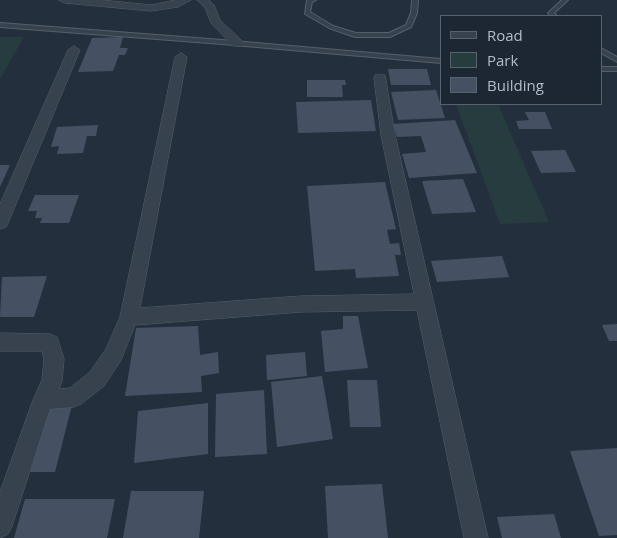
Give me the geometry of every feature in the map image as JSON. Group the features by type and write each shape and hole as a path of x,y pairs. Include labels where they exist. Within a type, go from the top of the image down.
{"street":[{"path":"65,0 133,3 151,8 174,5 185,0"},
{"path":"203,0 210,7 215,20 237,43"},
{"path":"0,223 74,50"},
{"path":"43,400 74,397 97,380 114,354 129,317 182,57"},
{"path":"380,78 388,135 476,538"},
{"path":"129,317 300,304 426,302"},
{"path":"0,342 50,343 54,359 52,381 43,400 0,526"}],"lane":[{"path":"313,0 309,2 307,13 331,27 355,35 390,35 409,26 414,13 415,0"},
{"path":"553,15 551,13 565,0"},
{"path":"0,25 440,61"},
{"path":"602,51 617,60"},
{"path":"602,69 617,69"}],"green space":[{"path":"0,37 24,37 0,79"},
{"path":"456,105 498,105 549,222 500,224"}],"building":[{"path":"123,37 120,48 128,48 125,55 119,55 113,71 78,72 92,38"},
{"path":"388,69 427,69 431,85 391,85"},
{"path":"307,80 345,80 346,85 342,85 343,97 307,97"},
{"path":"436,90 445,118 398,120 391,92"},
{"path":"371,100 376,131 298,133 296,102"},
{"path":"525,112 545,112 552,129 519,129 516,121 529,120"},
{"path":"455,120 477,173 409,178 402,154 426,152 421,136 397,137 393,124"},
{"path":"98,125 96,136 87,136 83,153 57,154 59,146 51,147 57,127"},
{"path":"565,150 576,172 541,173 531,151"},
{"path":"0,165 10,165 0,187"},
{"path":"463,179 476,212 432,214 422,181"},
{"path":"385,182 396,229 387,230 390,244 399,243 401,255 395,255 399,276 356,278 355,269 315,271 307,186"},
{"path":"35,195 79,195 69,223 40,223 42,218 35,218 37,211 28,211"},
{"path":"502,256 509,277 437,282 431,261"},
{"path":"47,276 34,317 0,317 2,277"},
{"path":"343,316 358,316 368,368 325,372 321,331 343,329"},
{"path":"617,324 617,341 609,341 602,325"},
{"path":"198,326 200,355 218,352 219,373 201,376 202,392 125,396 136,328"},
{"path":"305,352 307,376 267,380 266,355"},
{"path":"322,376 333,439 277,447 271,382"},
{"path":"347,380 377,380 381,427 350,427"},
{"path":"264,390 267,454 215,457 216,394"},
{"path":"50,401 73,401 55,472 30,472"},
{"path":"208,403 208,454 134,463 138,411"},
{"path":"617,448 617,535 599,536 570,451"},
{"path":"382,484 388,538 328,538 325,486"},
{"path":"131,491 204,491 199,538 123,538"},
{"path":"25,499 115,499 107,538 14,538"},
{"path":"554,514 561,538 502,538 497,517"}]}
